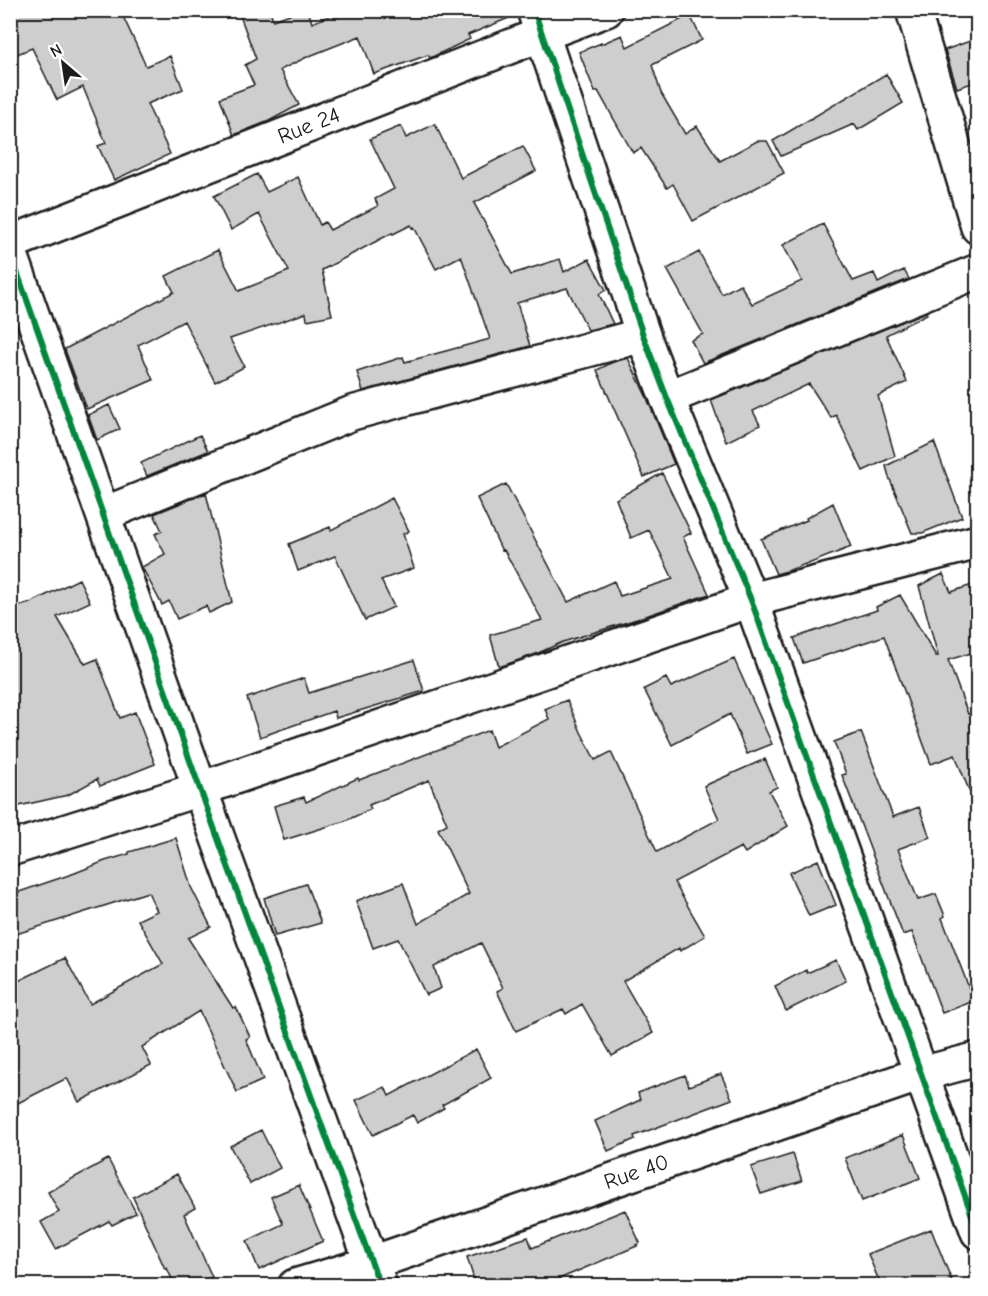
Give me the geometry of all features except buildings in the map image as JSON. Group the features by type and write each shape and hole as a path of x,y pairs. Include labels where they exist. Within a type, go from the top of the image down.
{"street":[{"name":"Rue 24","path":"10,243 538,22 606,10"},
{"path":"913,10 978,227"},
{"path":"538,22 643,335 751,600 978,1232"},
{"path":"10,252 200,789 376,1274"},
{"path":"667,398 978,271"},
{"path":"104,514 352,413 643,335"},
{"path":"10,849 200,789 751,600 978,542"},
{"name":"Rue 40","path":"295,1286 376,1274 921,1074 978,1059"}],"cycle path":[{"path":"534,10 643,335 751,600 978,1232"},
{"path":"10,252 200,789 380,1286"}]}
